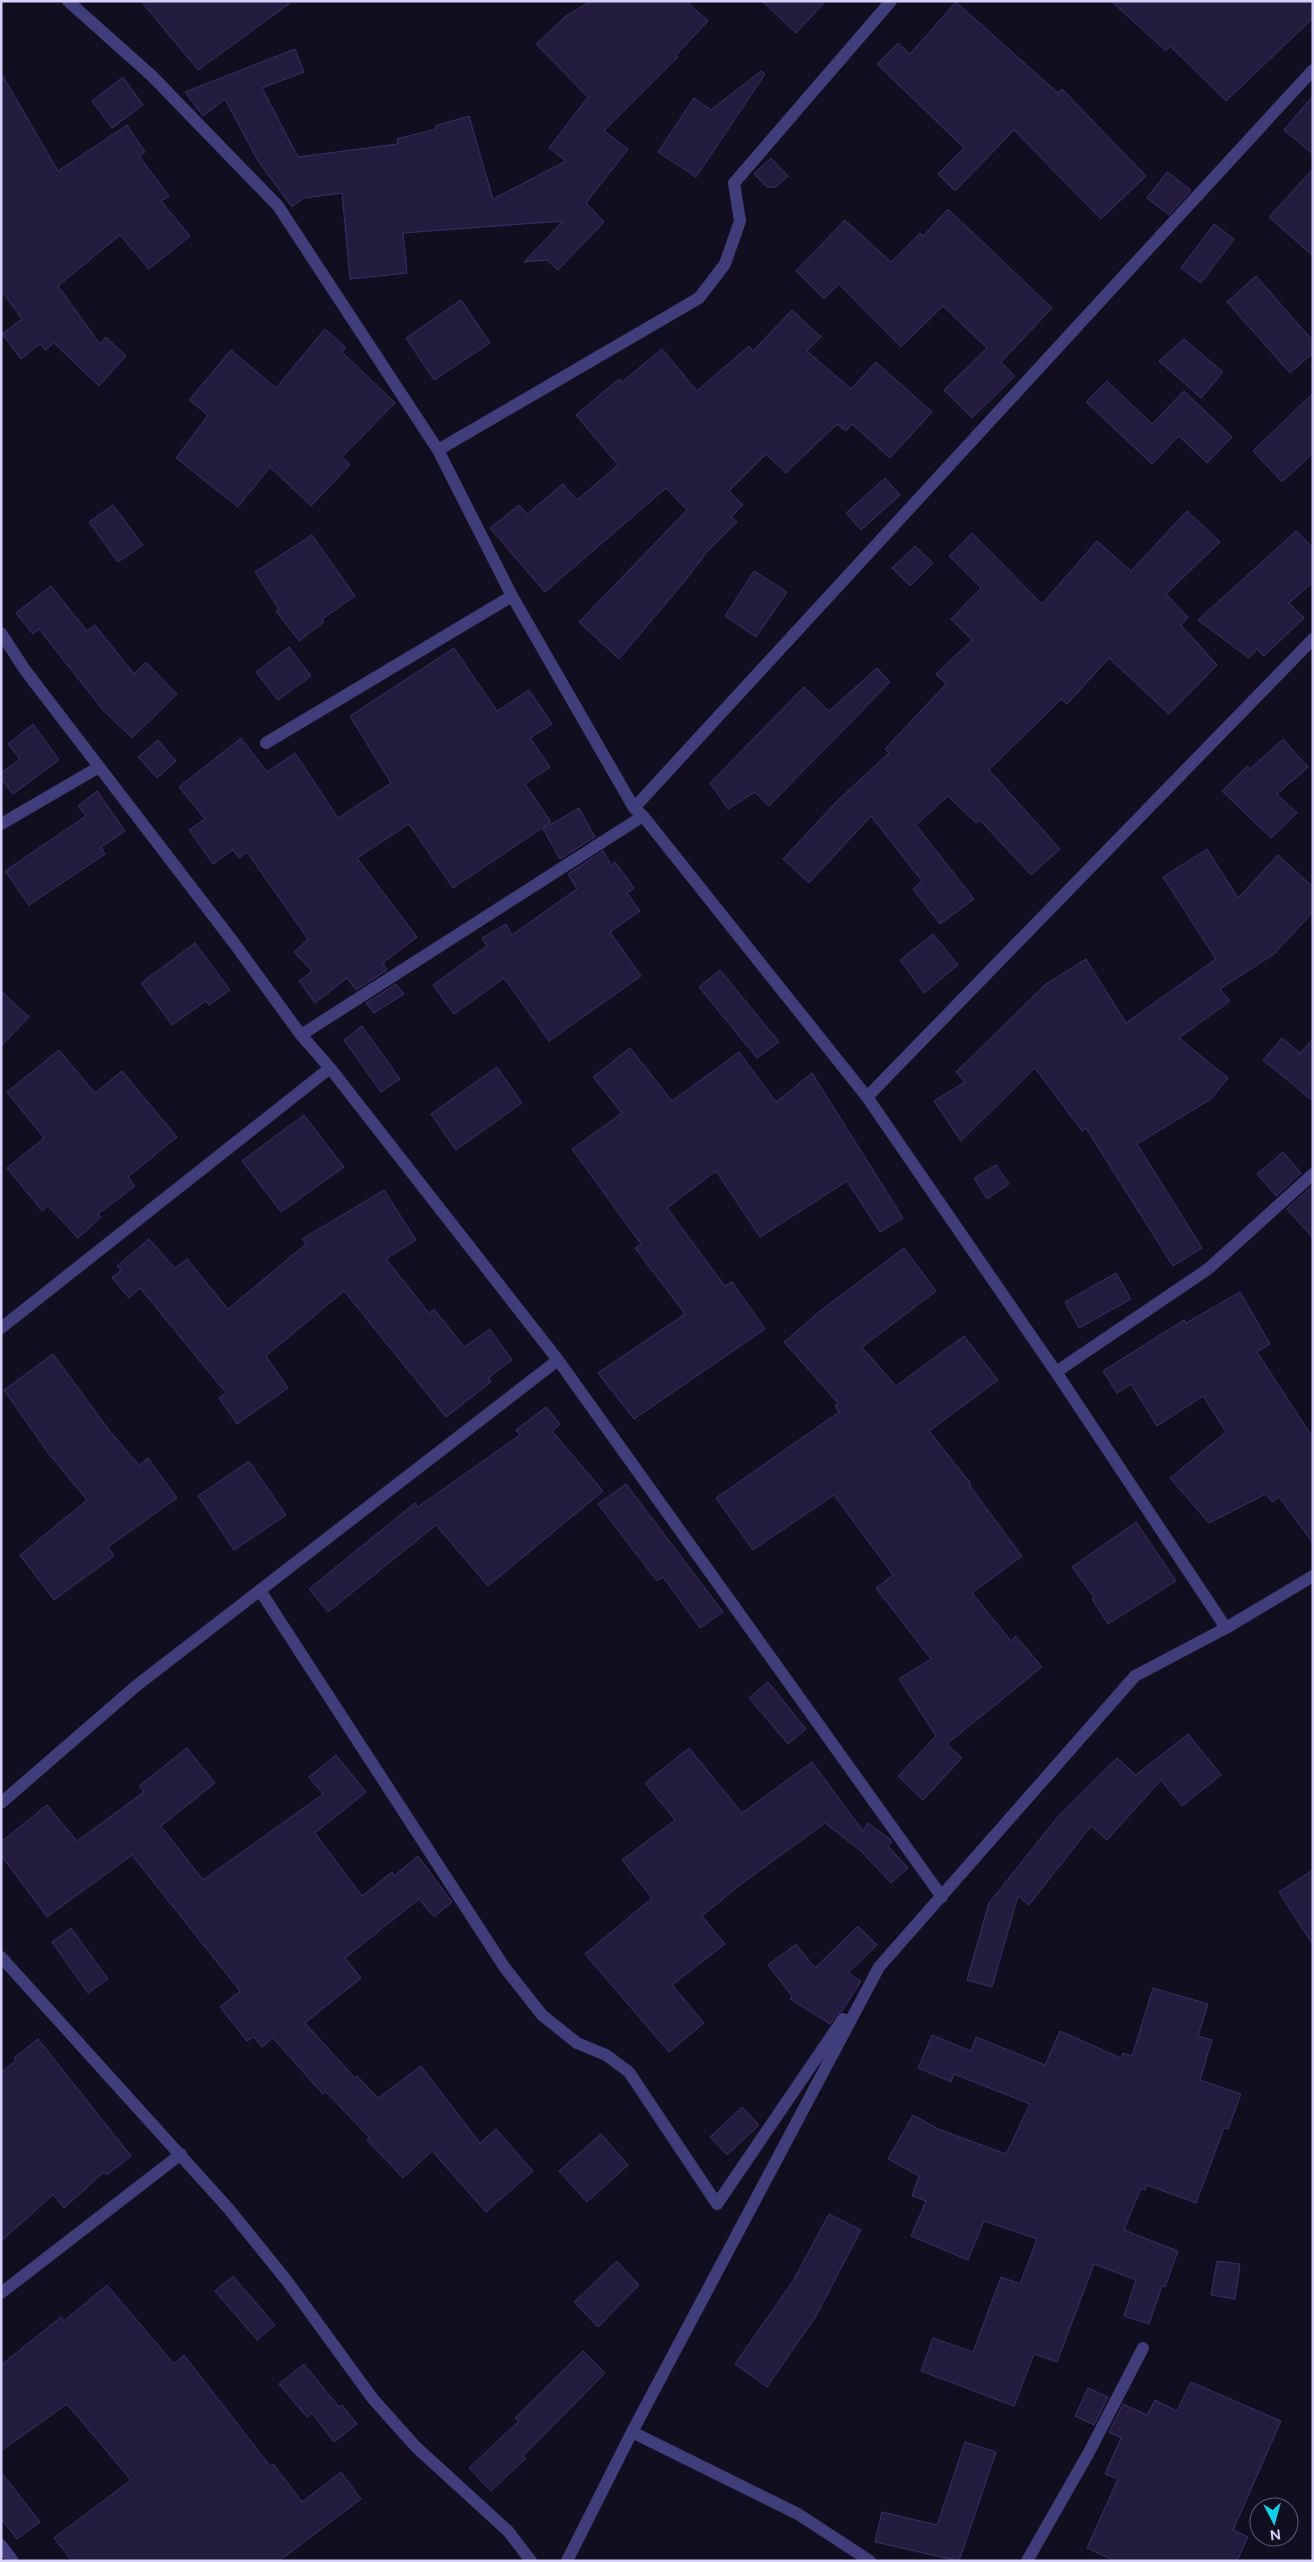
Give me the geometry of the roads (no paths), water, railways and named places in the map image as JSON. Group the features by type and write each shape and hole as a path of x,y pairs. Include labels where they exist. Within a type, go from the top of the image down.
{"street":[{"path":"68,1 152,76 278,206 438,450 512,596 639,812 867,1097 1056,1372 1226,1628"},
{"path":"438,450 699,298 725,264 740,221 734,183 891,1"},
{"path":"301,1035 639,812 1313,70"},
{"path":"266,743 512,596"},
{"path":"1,632 25,670 234,943 301,1035 330,1068 558,1360 942,1897"},
{"path":"867,1097 1313,639"},
{"path":"1,824 99,767"},
{"path":"1,1328 330,1068"},
{"path":"1056,1372 1208,1269 1313,1174"},
{"path":"1,1803 136,1686 558,1360"},
{"path":"260,1592 505,1968 542,2015 578,2043 606,2055 629,2072 717,2204 878,1967 942,1897 1022,1802 1135,1676 1226,1628 1313,1576"},
{"path":"1,1957 181,2154 287,2281 372,2399 416,2447 508,2531 531,2561"},
{"path":"567,2561 632,2432 878,1967"},
{"path":"1,2293 181,2154"},
{"path":"1027,2561 1088,2454 1143,2348"},
{"path":"632,2432 798,2514 870,2561"},
{"path":"1,2545 13,2561"}]}
